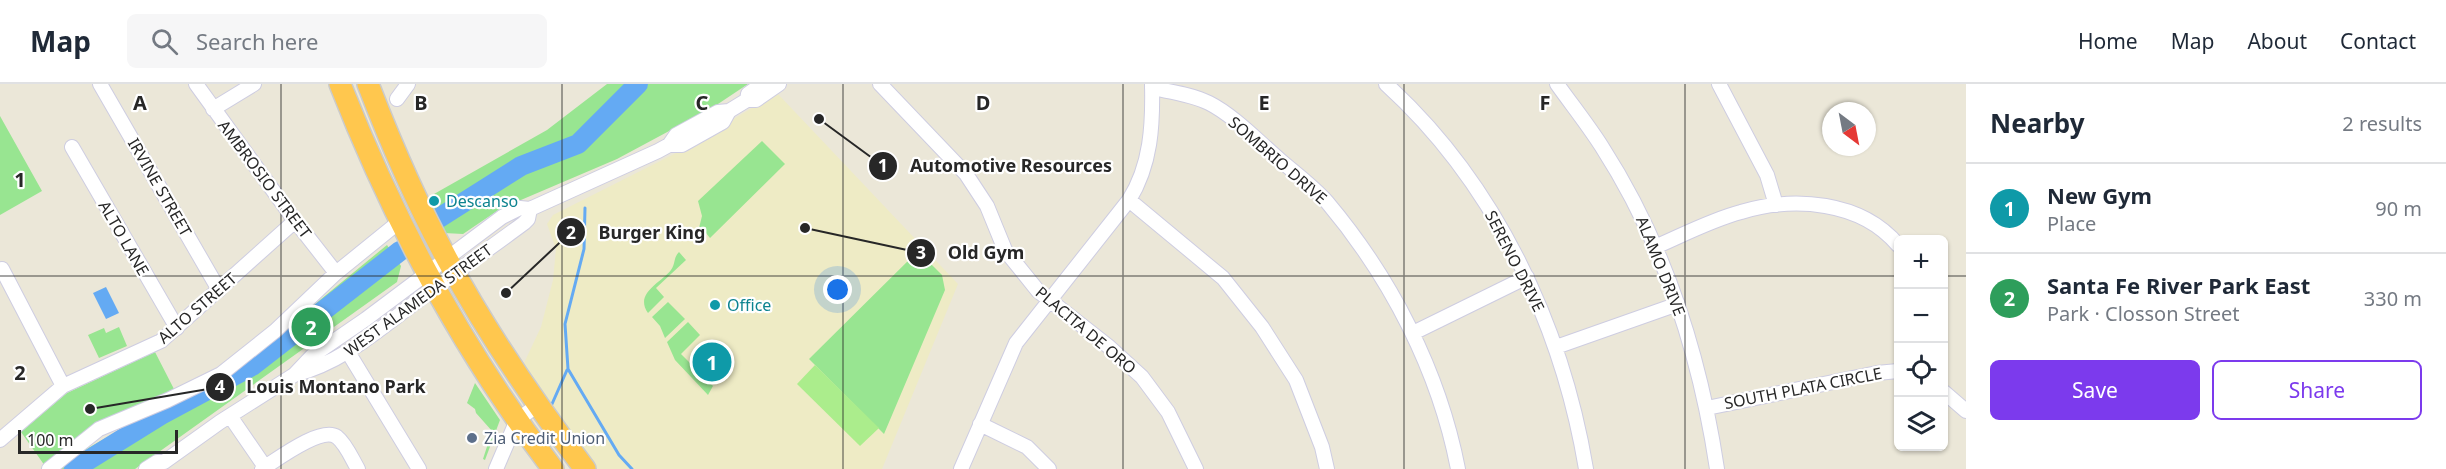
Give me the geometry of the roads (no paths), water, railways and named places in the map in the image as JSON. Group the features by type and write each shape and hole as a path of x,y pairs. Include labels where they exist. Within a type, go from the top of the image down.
{"highway":[{"path":"340,84 399,222 430,281 471,351 553,469"},
{"path":"368,84 404,172 451,266 497,345 537,405 585,469"}],"street":[{"name":"IRVINE STREET","path":"100,84 219,290"},
{"name":"AMBROSIO STREET","path":"196,84 295,221 336,273"},
{"path":"213,109 254,84"},
{"path":"397,99 408,84"},
{"name":"WEST ALAMEDA STREET","path":"747,100 748,94 762,84"},
{"name":"WEST ALAMEDA STREET","path":"146,469 157,462 163,466 230,416 294,375 312,356 451,266 524,223 528,219 530,209 669,145 682,145 723,122 729,111 747,100 756,100 778,84"},
{"name":"PLACITA DE ORO","path":"880,84 966,174 987,206 1005,250 1038,291 1108,346 1142,377 1168,412 1196,469"},
{"name":"SERENO DRIVE","path":"1386,84 1430,130 1467,176 1492,213 1527,277 1556,347 1574,407 1586,469"},
{"name":"ALAMO DRIVE","path":"1557,84 1603,148 1655,247 1678,304 1697,365 1717,469"},
{"path":"1719,84 1767,175 1776,205"},
{"path":"960,469 1016,343 1129,200 1147,162 1152,86"},
{"name":"SOMBRIO DRIVE","path":"1152,86 1210,104 1264,146 1326,200 1372,261 1413,333 1437,394 1458,469"},
{"name":"ALTO LANE","path":"72,147 177,328"},
{"path":"1129,200 1222,278 1262,327 1296,380 1328,469"},
{"path":"1655,247 1727,216 1758,207 1776,205 1824,206 1849,211 1871,221 1894,241"},
{"name":"ALTO STREET","path":"0,440 63,386 161,341 295,221"},
{"path":"49,469 99,429 168,400 221,374 275,331 336,273 399,222"},
{"path":"2,269 63,386"},
{"path":"1413,333 1527,277"},
{"name":"WEST ALAMEDA STREET","path":"294,375 318,369 348,352 430,281"},
{"path":"1556,347 1678,304"},
{"path":"348,352 419,469"},
{"name":"SOUTH PLATA CIRCLE","path":"1707,408 1894,371"},
{"path":"1948,395 1966,411"},
{"path":"496,469 517,420 537,405"},
{"path":"230,416 263,468 316,436 326,433 336,436 358,469"},
{"path":"980,424 1027,447 1049,469"}],"water":[{"path":"106,287 119,313 106,319 93,293"}],"waterway":[{"path":"439,218 521,166 578,144 638,84"},
{"path":"585,208 584,249 565,324 568,369 619,455 632,469"},
{"path":"74,469 161,415 252,366 400,251"},
{"path":"552,404 567,370"}],"place":[{"name":"Automotive Resources","path":"819,119"},
{"name":"Descanso","path":"434,201"},
{"name":"Old Gym","path":"805,228"},
{"name":"Burger King","path":"506,293"},
{"name":"Office","path":"715,305"},
{"name":"Santa Fe River Park East","path":"311,327"},
{"name":"New Gym","path":"712,362"},
{"name":"Louis Montano Park","path":"90,409"},
{"name":"Zia Credit Union","path":"472,438"}]}
